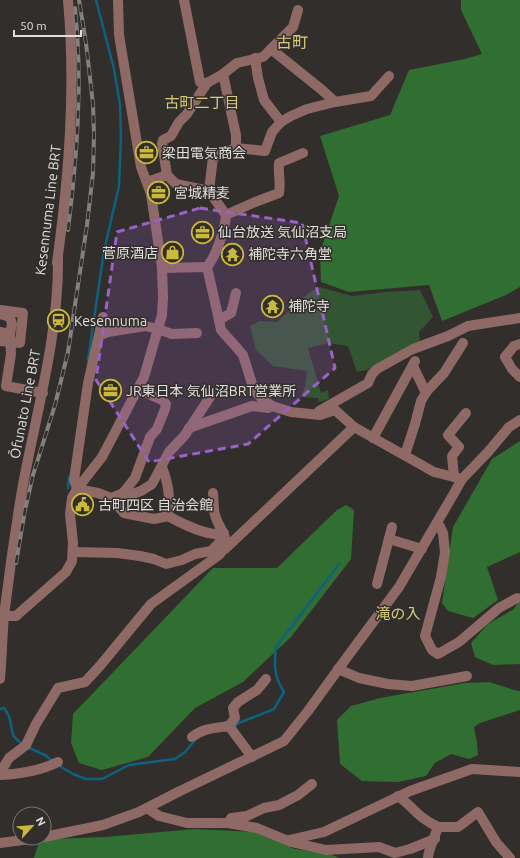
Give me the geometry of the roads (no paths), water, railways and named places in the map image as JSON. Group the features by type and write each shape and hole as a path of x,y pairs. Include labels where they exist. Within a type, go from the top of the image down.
{"street":[{"name":"Kesennuma Line BRT","path":"58,257 68,178 70,144 72,50 68,0"},
{"path":"2,616 16,616 61,577 66,572 72,561 74,552 70,514 72,498 77,489 102,457 144,377 162,315 162,268 151,194 141,167 119,35 118,0"},
{"path":"184,0 200,82 207,83"},
{"path":"207,267 211,262 226,224 226,215 209,192 176,184 167,175 162,143 163,140 171,136 179,122 187,114 207,83 223,74 237,63 263,57 293,27 298,10"},
{"path":"271,49 335,102"},
{"path":"255,58 258,78 264,100 281,122"},
{"path":"223,74 236,134 236,148"},
{"path":"209,192 213,157 236,148 265,151 272,132 281,122 290,116 307,109 335,102 371,96 388,76"},
{"path":"226,215 255,202 279,194 281,185 278,175 279,163 303,153"},
{"path":"147,182 167,175"},
{"name":"Ōfunato Line BRT","path":"0,679 3,655 1,651 2,616 12,548 36,422 57,293 58,257"},
{"path":"162,268 207,267"},
{"path":"207,267 221,330 243,356 254,390 264,400 272,406 291,412 320,415 335,410 354,427 434,472 458,478"},
{"path":"219,320 231,313 236,293"},
{"path":"0,310 23,312 20,343 7,339 0,332"},
{"path":"0,314 10,317 12,324 7,339 10,354 6,386 40,393"},
{"path":"77,489 74,480 88,383 103,317"},
{"path":"314,414 368,383 372,374 377,369 413,349 448,336 468,326 520,318"},
{"path":"99,336 108,332 126,328 145,326 172,334 197,333"},
{"path":"404,455 421,401 426,393 444,373 463,343"},
{"path":"520,344 514,346 505,357 512,369 520,377"},
{"path":"374,438 414,363 426,393"},
{"path":"111,498 123,493 136,478 150,437 157,429 166,409 166,404 162,400 137,389"},
{"path":"77,489 98,493 111,498 124,498 141,491 152,484 169,452 189,428 210,397"},
{"path":"189,428 252,406 268,408 272,406"},
{"path":"458,478 452,456 459,448 448,435 466,412"},
{"path":"52,835 103,825 139,812 284,741 308,711 399,587 438,523 458,478 488,452 509,427 520,420"},
{"path":"58,762 49,767 19,774 0,774 9,758 23,747 58,688 85,682 151,604 219,555 354,427"},
{"path":"162,467 168,481 168,516"},
{"path":"213,493 215,515 223,533 226,544 225,549"},
{"path":"111,498 124,513 154,519 168,516 192,528 211,534 223,533"},
{"path":"438,523 443,533 445,552 441,577 425,636 432,650 438,654 455,645 499,608 517,598"},
{"path":"377,584 392,528"},
{"path":"74,552 117,553 154,559 166,564 182,560 195,554 211,551 219,543 223,533"},
{"path":"389,539 422,549"},
{"path":"338,669 359,678 388,684 412,686 467,676"},
{"path":"230,728 234,718 232,708 238,702 257,690 266,679"},
{"path":"230,728 252,757"},
{"path":"192,737 198,732 206,729 230,728"},
{"path":"22,731 23,747"},
{"path":"287,841 324,832 398,796 446,777 472,769 520,772"},
{"path":"228,823 231,818 247,816 264,808 279,805 298,795 312,784"},
{"path":"398,796 407,802 415,812 425,820 438,827 458,827 478,812 496,842 510,858"},
{"path":"147,808 159,816 187,823 228,823 257,828 287,841 326,850 379,847 395,853 435,839"},
{"path":"428,858 428,853 435,839 438,827"},
{"path":"0,843 12,841"}],"waterway":[{"path":"88,360 104,251 119,186 121,137 120,105 114,69 96,0"},
{"path":"68,488 69,477"},
{"path":"233,727 239,723 274,709 284,692 278,681 276,671 276,647 339,564"},
{"path":"0,709 5,709 9,717 13,735 23,744"},
{"path":"58,765 73,774 86,779 102,779 129,765 175,759 185,752 196,739"},
{"path":"27,747 45,755 54,762"}],"railway":[{"path":"16,563 25,510 33,475 55,405 68,352 87,225 93,173 93,104 86,43 79,0"},
{"path":"68,230 74,174 79,91 79,64 75,8"}],"place":[{"name":"梁田電気商会","path":"146,153"},
{"name":"宮城精麦","path":"159,193"},
{"name":"仙台放送 気仙沼支局","path":"203,232"},
{"name":"菅原酒店","path":"173,253"},
{"name":"補陀寺六角堂","path":"233,254"},
{"name":"補陀寺","path":"273,306"},
{"name":"Kesennuma","path":"58,321"},
{"name":"JR東日本 気仙沼BRT営業所","path":"111,391"},
{"name":"古町四区 自治会館","path":"83,505"}],"district":[{"name":"古町","path":"292,42"},
{"name":"古町二丁目","path":"202,102"},
{"name":"滝の入","path":"398,613"}]}
